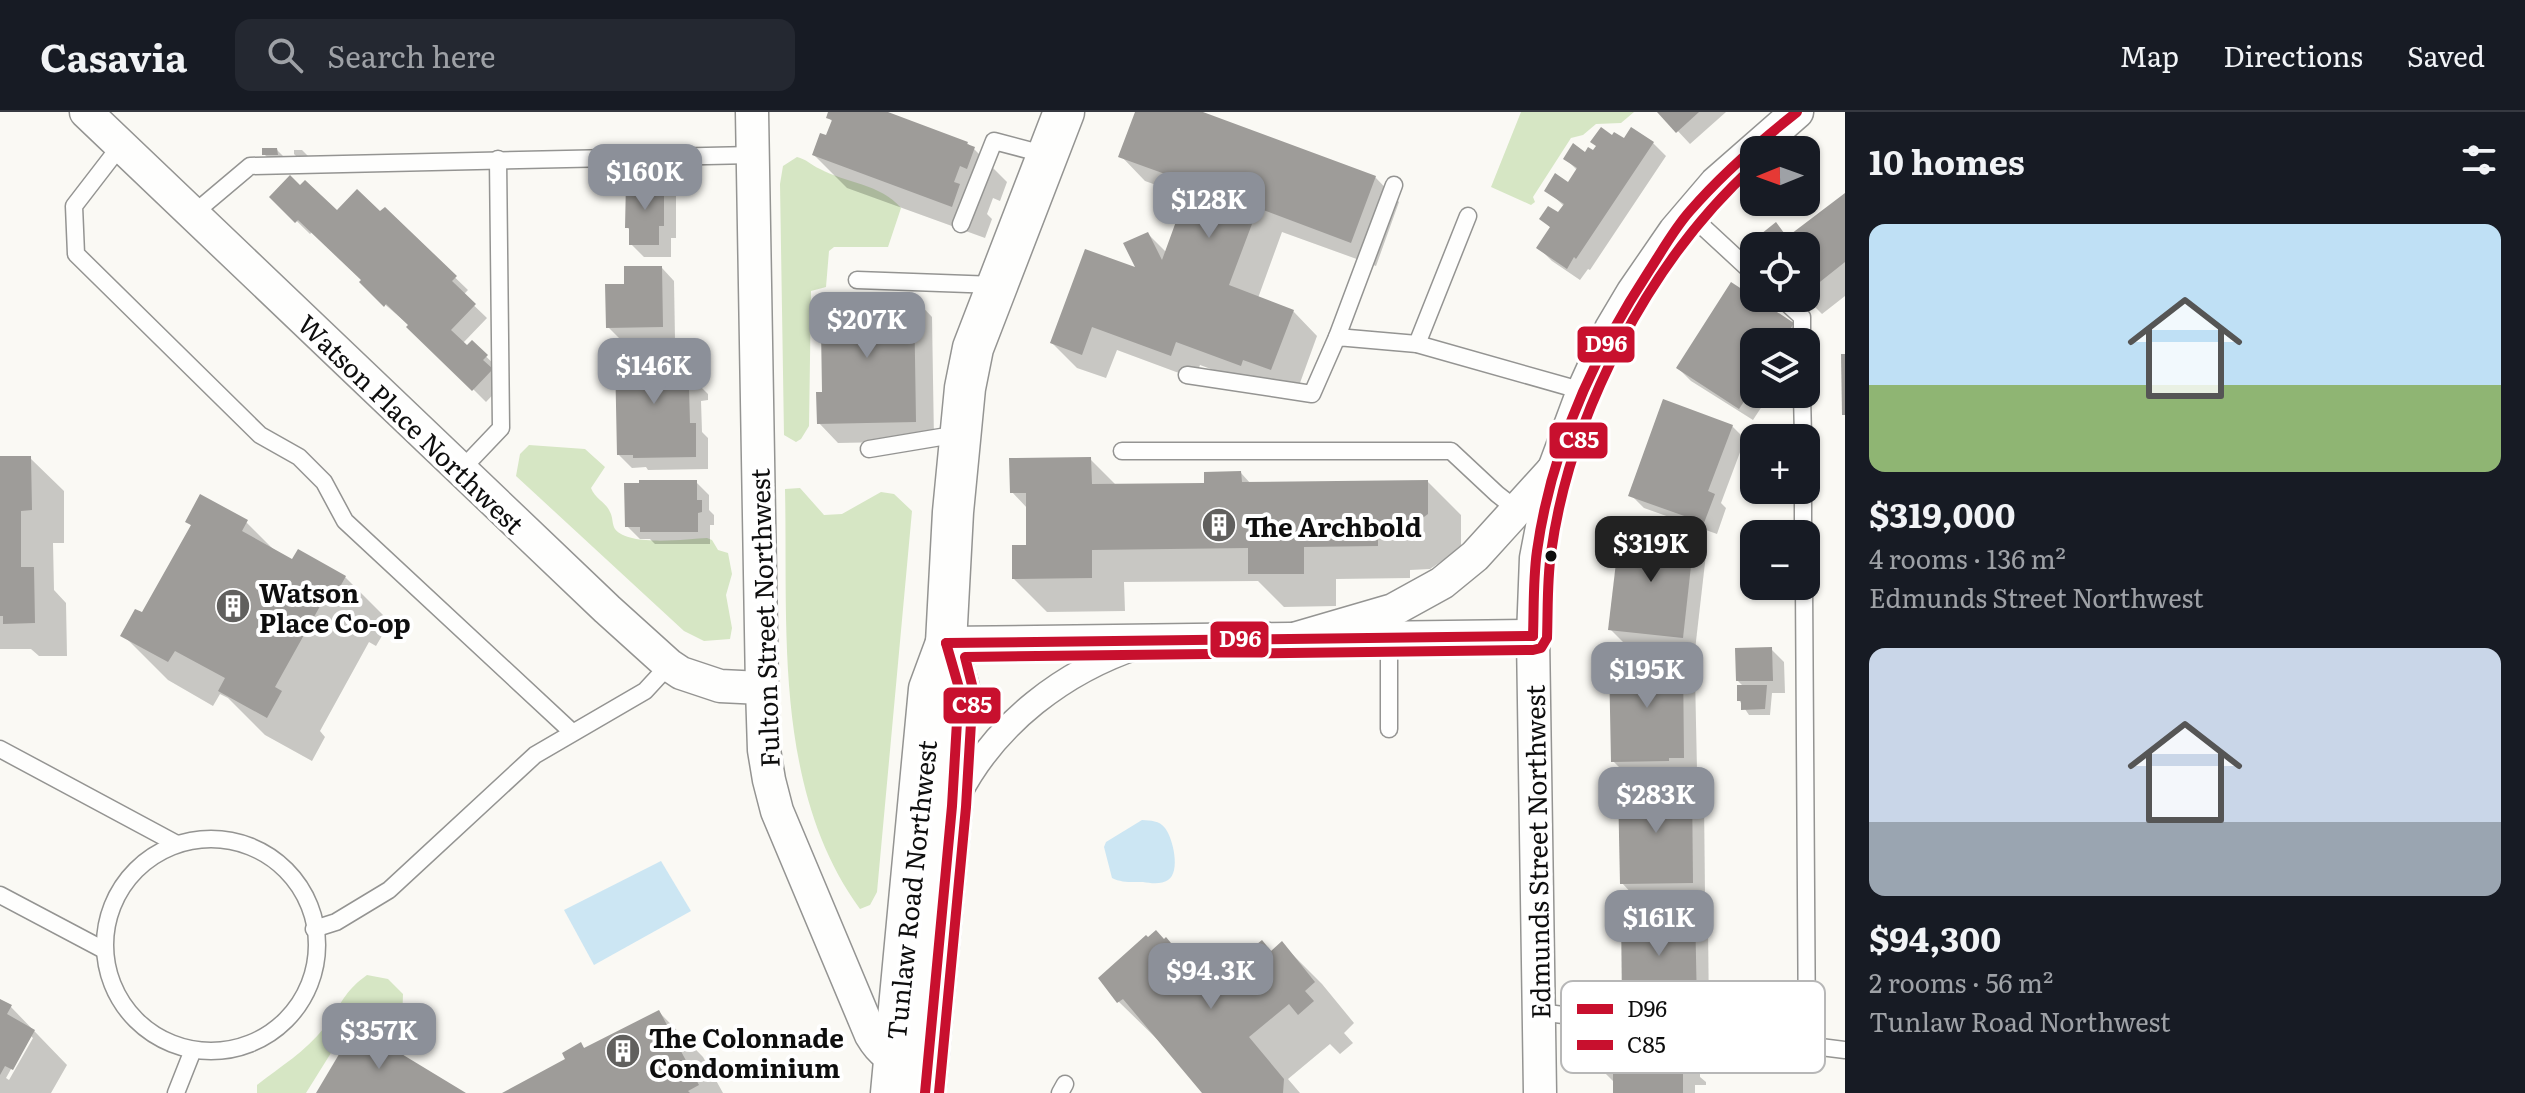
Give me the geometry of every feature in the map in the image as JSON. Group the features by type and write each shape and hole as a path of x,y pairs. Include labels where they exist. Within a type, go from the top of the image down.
{"street":[{"name":"Watson Place Northwest","path":"86,112 669,665 708,683 762,688"},
{"name":"Fulton Street Northwest","path":"752,112 764,750 777,811 871,1035 879,1049 910,1077"},
{"name":"Tunlaw Road Northwest","path":"910,1077 929,689 946,643 959,434 973,348 1064,112"},
{"path":"1389,624 1529,518 1554,469 1583,391 1619,317 1649,269 1688,213 1739,161 1797,112"},
{"name":"Edmunds Street Northwest","path":"1529,518 1536,558 1533,636 1540,1093"},
{"path":"946,643 1297,638 1389,624 1533,636"},
{"path":"952,806 982,758 1012,723 1042,697 1087,668 1162,640"},
{"name":"Tunlaw Road Northwest","path":"910,1077 952,806 959,688 946,643"}],"lane":[{"path":"961,224 994,141 1048,155"},
{"path":"121,145 74,206 76,254 260,435 299,457 324,482 345,521 572,732"},
{"path":"193,214 250,166 753,155"},
{"path":"461,470 501,428 498,159"},
{"path":"1187,375 1312,394 1337,337 1394,185"},
{"path":"1688,213 1740,261"},
{"path":"1417,344 1468,216"},
{"path":"857,280 998,285"},
{"path":"1337,337 1417,344 1583,391"},
{"path":"869,449 959,434"},
{"path":"1122,451 1451,451 1497,494 1529,518"},
{"path":"1804,600 1807,981"},
{"path":"1389,624 1389,729"},
{"path":"314,929 336,922 389,890 535,755 645,691 669,665"},
{"path":"0,749 177,844"},
{"path":"211,838 244,844 275,859 298,884 313,915 314,929 317,950 309,985 290,1016 262,1038 229,1050 193,1050 159,1038 131,1016 112,985 104,950 109,914 123,883 147,859 177,844 211,838"},
{"path":"0,895 104,950"},
{"path":"1539,1012 1561,1015"},
{"path":"1825,1047 1845,1050"},
{"path":"176,1093 193,1050"}],"green space":[{"path":"1521,112 1634,112 1621,123 1596,124 1583,135 1571,138 1531,205 1491,187"},
{"path":"797,157 830,174 884,194 901,208 888,247 834,247 829,251 826,287 811,291 809,426 796,442 784,435 780,184 783,166"},
{"path":"529,445 585,449 605,467 591,488 608,509 615,529 622,535 659,541 707,538 718,550 728,553 732,574 726,595 732,628 730,639 704,641 684,631 516,476 520,454"},
{"path":"800,488 824,515 842,514 881,492 894,494 912,511 877,892 870,905 860,909 832,862 812,812 799,760 791,706 787,652 785,489"},
{"path":"367,975 388,979 403,994 402,1024 391,1032 349,1024 306,1093 257,1093 257,1085 309,1044 324,1028 347,993"}],"water":[{"path":"1142,820 1160,824 1171,839 1175,863 1172,876 1165,882 1127,882 1112,878 1104,847 1106,842"},
{"path":"661,861 691,911 594,965 564,910"}],"building":[{"path":"828,112 888,112 975,147 967,169 960,166 954,182 960,184 952,207 812,155 820,133 826,135 832,120 826,118"},
{"path":"1135,112 1203,112 1376,176 1351,243 1258,208 1229,285 1294,310 1271,370 1243,360 1241,366 1176,342 1171,356 1092,327 1082,355 1050,343 1085,249 1135,267 1123,243 1148,232 1162,260 1190,183 1118,157"},
{"path":"1657,112 1699,112 1676,133"},
{"path":"1601,127 1612,135 1614,132 1624,138 1631,127 1654,142 1567,269 1536,248 1550,227 1539,219 1548,206 1558,212 1564,204 1544,191 1555,173 1568,182 1577,168 1563,159 1573,143 1585,152 1588,147 1593,150 1596,146 1590,142"},
{"path":"262,148 277,148 278,155 262,155"},
{"path":"290,175 300,185 305,180 337,210 357,189 380,211 385,207 457,276 452,281 476,304 451,330 467,345 472,340 488,355 483,360 493,369 472,391 406,327 408,325 359,282 361,280 269,197"},
{"path":"626,181 664,181 664,226 659,226 659,245 629,245 629,228 625,228"},
{"path":"1845,193 1845,262 1820,282 1820,232 1794,232 1815,216 1820,216 1820,212"},
{"path":"1776,222 1783,232 1764,232"},
{"path":"624,266 662,266 663,327 606,328 605,284 624,284"},
{"path":"1731,282 1740,288 1740,312 1777,312 1794,323 1791,328 1740,328 1739,409 1676,368"},
{"path":"914,295 916,422 817,424 816,392 822,392 821,329 815,329 815,298"},
{"path":"689,353 689,379 696,379 696,388 689,388 690,423 696,423 696,457 633,458 633,455 617,455 615,356"},
{"path":"1841,354 1845,354 1845,415 1842,415"},
{"path":"1663,399 1733,425 1708,491 1715,494 1704,523 1628,496"},
{"path":"0,456 31,456 32,510 21,511 21,567 34,567 35,623 3,624 3,616 0,616"},
{"name":"The Archbold","path":"1091,457 1092,484 1204,483 1204,472 1241,471 1242,482 1428,480 1428,514 1397,537 1378,537 1378,546 1304,547 1304,574 1248,574 1248,548 1092,550 1092,578 1012,579 1012,545 1026,545 1026,493 1010,493 1009,458"},
{"path":"639,480 697,480 697,500 702,500 698,532 640,532 640,527 625,527 624,483 639,483"},
{"name":"Watson Place Co-op","path":"200,494 248,520 242,531 292,559 298,549 346,576 331,603 324,599 275,687 282,691 267,718 218,691 225,678 175,651 168,662 120,636 135,609 142,612 191,525 185,522"},
{"path":"1620,529 1694,539 1683,638 1608,630"},
{"path":"1772,647 1773,681 1736,681 1735,648"},
{"path":"1609,660 1683,660 1684,758 1611,762"},
{"path":"1737,685 1767,685 1765,709 1741,710 1741,701 1737,701"},
{"path":"1692,785 1693,883 1620,884 1618,787"},
{"path":"1695,909 1696,981 1622,981 1621,910"},
{"path":"1156,930 1164,939 1166,937 1215,996 1255,964 1246,953 1262,940 1271,951 1282,941 1315,982 1305,991 1314,1001 1298,1015 1289,1004 1249,1037 1284,1079 1283,1093 1202,1093 1123,999 1117,1003 1098,978 1146,935 1148,937"},
{"path":"0,999 12,1005 7,1014 35,1030 13,1070 5,1066 0,1075"},
{"name":"The Colonnade Condominium","path":"659,1010 699,1085 688,1091 690,1093 502,1093 565,1059 562,1053 581,1042 584,1048"},
{"path":"354,1029 365,1036 367,1033 466,1093 316,1093"},
{"path":"1683,1073 1683,1093 1613,1093 1613,1074 1603,1074"}],"transit line":[{"name":"D96","path":"1533,636 1536,562 1553,477 1578,405 1610,336 1684,218 1728,171 1797,112"},
{"name":"C85","path":"939,1093 966,807 973,689 965,657 1541,648 1547,638 1550,564 1561,500 1596,394 1649,293 1681,247 1740,180"},
{"name":"D96","path":"946,643 1533,636"},
{"name":"D96","path":"925,1093 952,806 959,688 946,643"}],"place":[{"name":"The Archbold","path":"1219,525"},
{"name":"Watson Place Co-op","path":"233,606"},
{"name":"The Colonnade Condominium","path":"623,1051"}]}
